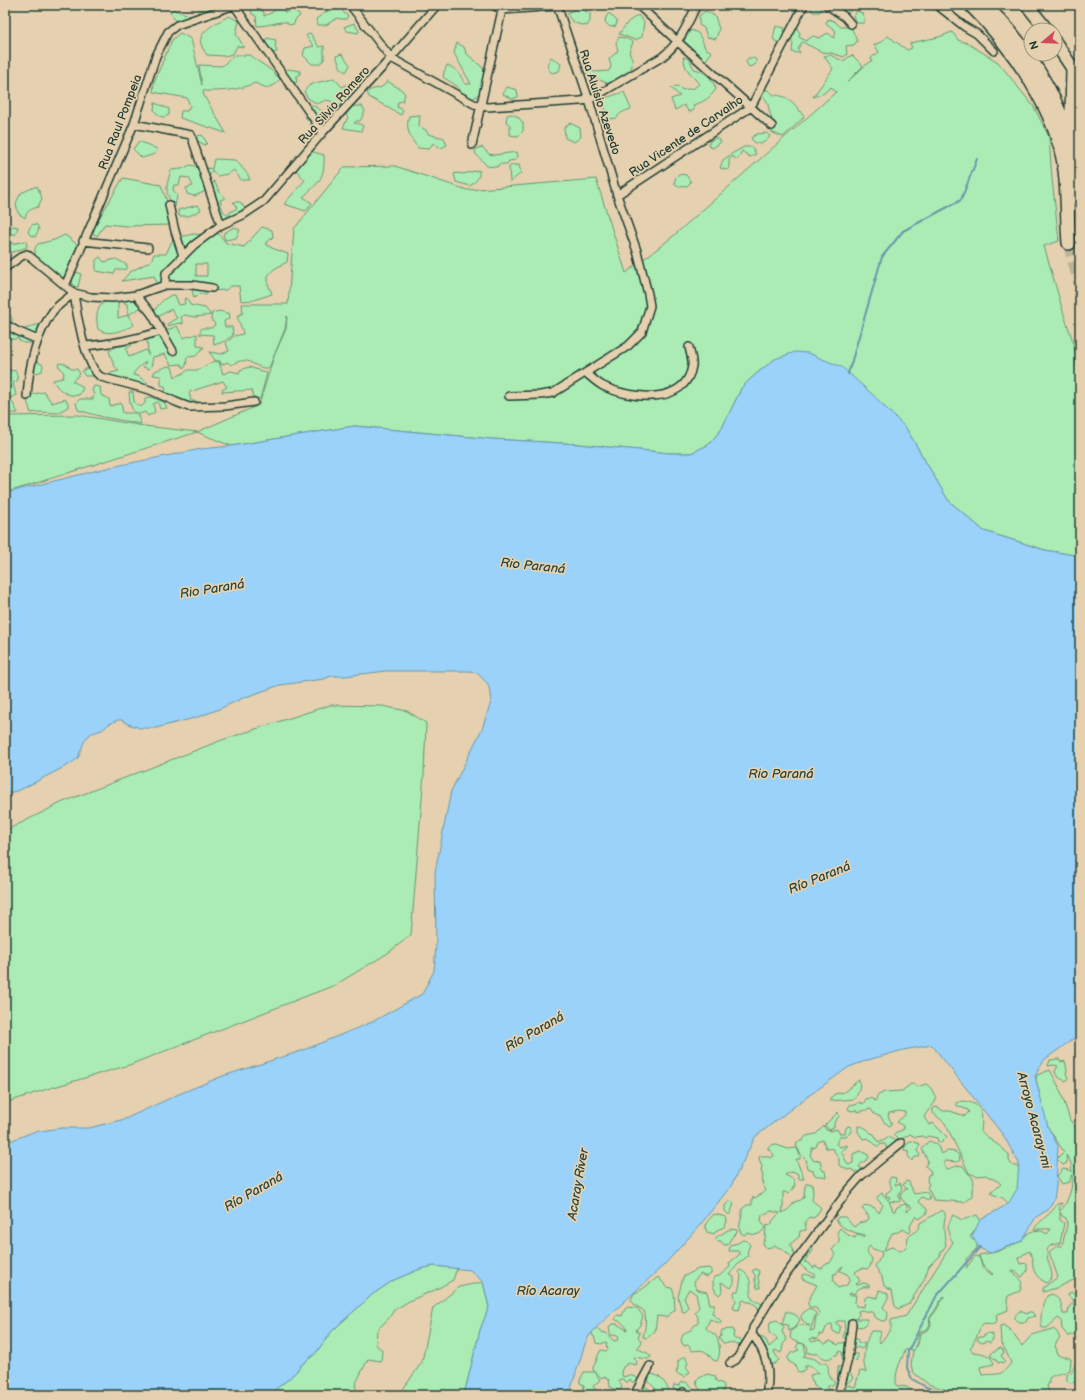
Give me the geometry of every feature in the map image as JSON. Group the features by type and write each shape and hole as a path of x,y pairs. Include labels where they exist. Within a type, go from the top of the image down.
{"highway":[{"path":"971,5 1014,55 1037,91 1052,123 1060,145 1065,169 1069,244"},
{"path":"983,5 1005,28 1034,65 1075,142"},
{"path":"993,5 1023,41"},
{"path":"1039,62 1062,104 1075,142 1080,175"},
{"path":"1073,69 1072,114 1080,201"},
{"path":"1068,224 1080,214"}],"main road":[{"path":"1027,5 1041,22"},
{"path":"1063,54 1080,83"}],"street":[{"path":"234,5 322,132"},
{"name":"Rua Raul Pompeia","path":"65,286 134,124 156,56 168,32 177,25 234,5"},
{"path":"350,5 391,58 481,107 589,100 672,49 678,42 697,5"},
{"name":"Rua Silvio Romero","path":"165,284 166,273 194,245 221,225 243,215 264,201 322,132 438,5"},
{"path":"493,5 502,10 558,5"},
{"name":"Rua Aluísio Azevedo","path":"509,396 553,393 586,373 628,346 642,332 650,306 636,251 558,5"},
{"path":"638,5 772,126"},
{"name":"Rua Vicente de Carvalho","path":"617,195 751,107 804,5"},
{"path":"827,5 851,24"},
{"path":"937,5 965,27 977,34 994,51"},
{"path":"472,145 502,10"},
{"path":"134,124 192,135 221,225"},
{"path":"169,205 183,256"},
{"path":"83,241 148,248"},
{"path":"5,268 27,254 74,293 91,297 102,298 136,294 165,284 192,285 212,288"},
{"path":"27,396 32,358 38,340 54,310 74,293"},
{"path":"74,293 79,327 85,346 93,367 97,374 101,377 150,390 189,407 254,402"},
{"path":"136,294 151,313 174,350"},
{"path":"5,324 38,340"},
{"path":"85,346 110,344 162,331"},
{"path":"586,373 602,386 625,393 658,396 673,392 683,386 689,376 692,364 689,347"},
{"path":"730,1363 736,1360 752,1334 753,1328 782,1280 847,1192 861,1176 890,1150 901,1143"},
{"path":"838,1395 848,1359 852,1322"},
{"path":"752,1334 757,1340 769,1370 766,1395"},
{"path":"636,1395 637,1390 650,1366"}],"green space":[{"path":"198,5 214,5 217,9 198,14 198,10 202,10 204,7"},
{"path":"332,5 343,5 343,12 348,16 346,19 337,18 326,25 318,25 316,19 329,10"},
{"path":"819,5 822,7 820,12 813,12 810,6"},
{"path":"843,5 852,5 853,8 848,13 842,11"},
{"path":"256,6 264,12 264,16 273,12 277,6 284,6 285,13 291,10 297,12 300,16 295,20 294,24 289,25 287,22 284,22 257,26 256,16 252,14 251,9"},
{"path":"578,8 590,13 590,21 587,26 574,22 570,19 567,13"},
{"path":"173,9 193,17 179,26 170,12"},
{"path":"705,11 715,16 719,29 716,39 707,37 704,28 699,25 699,16"},
{"path":"857,11 862,13 864,23 857,23 853,16"},
{"path":"609,13 617,21 616,26 610,27 605,22"},
{"path":"638,15 644,22 642,37 635,40 619,34 628,22"},
{"path":"229,16 239,21 236,34 244,47 237,46 233,54 224,56 207,55 201,44 202,35 210,27"},
{"path":"828,19 834,21 841,27 851,27 857,41 854,45 846,46 847,54 844,57 822,52 802,42 798,49 800,53 792,52 793,43 791,31 797,29 800,33 799,37 806,41 813,36 819,38 828,33 834,38 836,31 826,23"},
{"path":"354,23 359,31 358,33 347,31 344,27"},
{"path":"776,26 785,28 780,43 775,41 773,38"},
{"path":"691,30 698,33 705,48 712,52 705,61 684,41"},
{"path":"952,32 958,40 967,43 998,62 1034,107 1049,137 1059,241 1044,246 1074,344 1076,367 1080,377 1080,556 1045,550 984,531 948,500 906,428 874,396 775,359 742,387 721,430 708,445 691,453 669,453 579,444 492,439 355,426 231,446 197,432 259,405 274,356 286,329 287,316 285,329 269,368 259,367 248,361 238,362 231,365 228,362 221,365 220,361 216,361 209,352 221,354 229,351 226,343 234,336 243,334 237,316 243,313 242,304 288,304 294,229 344,167 395,166 467,190 596,179 626,273 671,238 836,92 831,87 824,93 813,97 833,69 824,56 830,55 843,61 852,55 863,66 847,82 872,61 871,58 879,52 874,45 881,42 888,36 907,50 912,48 910,43 939,37"},
{"path":"180,33 191,39 202,85 199,65 222,66 235,55 249,55 271,70 280,79 274,85 267,88 255,83 242,88 229,90 203,91 204,96 226,133 180,118 181,111 187,111 190,106 187,98 153,92 154,82 172,40"},
{"path":"310,33 319,47 324,46 324,60 319,64 312,64 303,55 305,48 314,46 306,36"},
{"path":"619,37 633,42 629,53 632,58 632,67 623,79 615,86 589,76 584,72 586,68 595,72 609,71 611,66 609,59 618,51 616,43"},
{"path":"267,38 276,40 275,46 277,52 271,53 264,44"},
{"path":"457,43 464,47 466,53 483,68 486,80 481,92 470,101 464,97 458,87 443,77 447,65 458,72 465,84 471,84 454,53"},
{"path":"342,54 350,65 346,72 341,68 336,56"},
{"path":"551,57 561,64 559,71 552,73 548,69 548,64"},
{"path":"683,57 689,59 694,69 702,71 708,76 716,89 706,99 693,105 694,110 689,112 684,105 675,110 671,99 680,96 671,88 677,86 683,90 694,88 699,84 686,68"},
{"path":"748,58 754,58 756,60 755,65 749,67 746,62"},
{"path":"288,69 300,71 300,74 296,77 297,82 293,83 283,73"},
{"path":"334,78 342,87 346,85 351,87 354,97 338,111 331,101 326,100 317,104 308,98 304,92 310,85"},
{"path":"387,81 402,90 405,94 403,101 398,102 397,107 403,110 401,115 369,97 367,92 383,86"},
{"path":"507,87 517,90 518,97 512,99 503,94"},
{"path":"762,89 768,90 774,95 779,95 788,99 795,105 804,117 783,137 773,133 767,126 772,121 767,101 761,94"},
{"path":"624,92 631,109 621,113 617,118 609,119 607,111 602,105 602,99"},
{"path":"155,103 169,109 169,115 164,117 159,116 154,110"},
{"path":"307,105 312,105 322,111 327,126 320,131 314,129 310,124 310,121 307,120 305,116"},
{"path":"362,106 365,111 360,121 356,121 354,123 363,126 361,131 343,128 348,117 346,115 351,107"},
{"path":"512,114 518,117 523,123 523,131 518,136 510,135 510,125 506,122 507,115"},
{"path":"420,115 419,126 426,130 428,134 444,138 447,145 441,148 433,143 429,149 418,148 408,129 408,120 409,116"},
{"path":"570,123 580,128 581,137 574,142 565,138 564,128"},
{"path":"766,133 770,136 761,144 755,143 751,138 757,134"},
{"path":"202,135 207,143 205,145 196,140 197,136"},
{"path":"716,138 721,142 713,148 708,146 710,141"},
{"path":"139,141 157,149 155,154 142,158 133,149"},
{"path":"482,147 489,154 494,155 517,152 518,157 515,160 509,161 507,164 499,164 497,167 487,166 475,153 476,149"},
{"path":"744,147 752,147 756,154 750,157 742,151 737,160 732,156 729,160 729,168 727,170 720,168 723,160"},
{"path":"310,151 324,155 324,163 320,179 303,197 312,203 306,211 284,204 305,180 295,169"},
{"path":"214,159 236,160 248,175 250,180 241,180 234,170 228,174 217,176 212,170 210,175 203,180 206,188 204,192 194,196 187,194 186,188 193,186 189,178 181,177 179,185 174,185 173,190 177,195 175,207 169,198 167,190 171,170 182,169 190,165 212,169"},
{"path":"512,165 519,165 521,173 510,182 509,167"},
{"path":"479,170 477,179 470,186 456,182 454,174 463,174"},
{"path":"679,174 686,175 691,182 687,186 680,187 674,183"},
{"path":"123,178 161,185 169,207 171,225 128,226 105,224 97,236 91,232"},
{"path":"214,181 220,193 226,198 220,200 223,211 228,215 225,220 220,213 215,199 217,199 212,185"},
{"path":"37,186 42,198 38,207 29,211 25,218 18,213 16,203 21,193"},
{"path":"233,202 240,202 246,209 232,219 229,213 237,208"},
{"path":"198,205 201,210 189,216 179,216 178,210"},
{"path":"5,223 8,231 13,226 18,227 15,235 8,232 12,244 26,241 27,247 13,252 5,251"},
{"path":"33,224 37,225 39,229 35,237 30,235 28,232"},
{"path":"234,227 240,230 236,238 225,240 223,234"},
{"path":"262,227 272,230 273,237 265,244 288,254 287,262 274,269 268,276 268,284 272,294 254,300 241,301 239,286 230,286 226,290 210,291 206,295 199,294 194,298 191,286 158,285 154,276 122,281 130,272 151,261 154,254 166,254 173,239 193,234 204,235 214,232 220,235 226,243 244,247","holes":["196,264 207,264 207,276 196,276"]},
{"path":"65,235 78,245 74,253 66,283 35,257 35,248 38,244 54,240"},
{"path":"100,257 104,262 116,259 127,265 127,269 116,270 114,274 96,271 96,260"},
{"path":"77,272 81,274 78,287 73,286 72,280"},
{"path":"172,295 175,295 179,305 185,304 184,299 187,298 190,305 205,308 211,315 195,317 184,315 181,317 183,324 179,323 168,326 167,324 177,318 171,309 158,317 154,311 162,302"},
{"path":"135,297 142,307 128,315 127,304 122,302 123,298"},
{"path":"110,299 118,302 118,318 128,315 134,325 111,333 98,329 98,311 102,304"},
{"path":"5,307 12,318 12,330 16,332 18,337 16,339 8,339 5,335"},
{"path":"220,311 229,313 230,318 224,321 225,327 232,327 233,335 225,341 214,345 213,335 199,334 202,328 212,328 215,324 211,319 212,313"},
{"path":"36,325 42,325 34,341 31,343 24,343 18,340 20,331"},
{"path":"177,326 183,338 197,334 197,346 204,347 196,356 187,357 186,366 184,368 181,364 171,365 165,354 153,357 151,367 149,369 143,367 146,361 134,373 133,375 138,376 148,383 143,387 108,377 110,373 119,371 114,365 109,351 126,342 132,345 126,349 129,357 146,350 148,355 147,337"},
{"path":"36,361 43,365 42,371 37,373 32,368 31,363"},
{"path":"214,361 219,362 223,374 231,371 239,373 240,370 249,367 267,373 260,399 254,397 252,390 222,392 222,390 227,387 223,381 189,392 191,401 197,401 198,408 163,399 166,387 161,385 161,376 153,375 155,371 168,366 172,367 175,377 188,370 197,370"},
{"path":"59,363 66,364 71,369 77,369 80,374 72,381 83,388 79,395 67,394 60,390 55,384 53,380 63,378 64,373 58,366"},
{"path":"90,367 94,373 93,376 85,376 82,371"},
{"path":"5,368 7,370 16,371 18,380 13,383 16,395 10,398 18,413 5,413"},
{"path":"94,386 100,387 101,395 109,399 110,406 121,403 123,413 137,413 141,424 103,417 78,410 76,403 80,399 93,399 94,393 92,391"},
{"path":"44,392 52,403 65,399 68,403 68,407 57,413 31,413 26,398 34,394"},
{"path":"129,392 133,392 134,402 141,407 145,403 145,398 150,397 164,402 167,408 160,409 158,402 153,404 155,412 148,416 145,412 140,414 133,411 130,403"},
{"path":"78,415 144,426 197,432 5,493 5,416"},
{"path":"330,705 382,706 407,711 426,723 424,774 411,935 388,953 335,985 129,1065 5,1103 5,831 63,802 222,740"},
{"path":"1059,1059 1061,1062 1065,1061 1068,1078 1066,1081 1056,1075 1055,1071 1058,1066 1048,1066 1050,1060"},
{"path":"1050,1070 1059,1087 1070,1120 1080,1134 1080,1277 1043,1292 1043,1288 1058,1277 1049,1252 1057,1246 1062,1246 1067,1225 1066,1218 1062,1216 1060,1212 1060,1220 1064,1223 1060,1243 1051,1245 1047,1252 1052,1277 1047,1283 1037,1276 1033,1266 1033,1258 1029,1251 1018,1258 1020,1264 1027,1263 1027,1271 1022,1277 1017,1272 1011,1271 1019,1277 1022,1283 1020,1291 1008,1296 1008,1310 996,1315 997,1321 992,1324 984,1323 982,1325 970,1348 973,1352 986,1355 993,1361 994,1364 980,1367 982,1375 998,1374 1004,1371 1011,1363 1005,1349 1001,1344 1000,1326 1003,1325 1010,1330 1022,1346 1032,1335 1053,1329 1057,1332 1060,1339 1057,1341 1055,1347 1058,1355 1071,1359 1070,1370 1049,1378 1049,1383 1047,1386 1050,1395 961,1395 928,1384 913,1372 911,1365 914,1350 905,1350 898,1368 896,1382 897,1386 907,1387 916,1395 843,1395 847,1385 855,1387 860,1371 866,1372 864,1351 871,1331 881,1332 878,1339 880,1343 891,1329 891,1320 906,1316 953,1242 949,1235 948,1229 949,1222 953,1215 962,1220 977,1215 981,1222 970,1237 977,1241 977,1248 966,1259 966,1268 975,1256 979,1257 983,1268 992,1275 993,1274 982,1263 979,1255 996,1252 1022,1241 1029,1233 1033,1231 1040,1231 1047,1234 1051,1229 1034,1229 1057,1204 1062,1203 1059,1208 1060,1211 1066,1204 1070,1194 1072,1174 1069,1182 1062,1184 1057,1176 1063,1169 1072,1172 1071,1163 1066,1155 1067,1163 1063,1165 1057,1159 1064,1152 1047,1126 1036,1079 1037,1075","holes":["944,1296 930,1319 931,1324 929,1329 920,1334 918,1345 914,1350 919,1333 928,1328 930,1324 929,1319"]},
{"path":"859,1080 859,1090 854,1099 830,1101 830,1098 835,1094 844,1092"},
{"path":"911,1084 917,1087 926,1084 934,1093 936,1100 924,1117 929,1125 933,1123 947,1137 941,1143 938,1142 937,1138 928,1136 925,1138 922,1136 915,1137 910,1134 901,1139 895,1137 893,1134 904,1129 903,1126 897,1122 905,1115 905,1112 899,1111 889,1113 888,1116 892,1124 890,1126 884,1122 881,1117 874,1114 871,1109 857,1112 856,1109 854,1111 849,1110 848,1108 851,1104 856,1105 859,1102 863,1104 866,1099 870,1098 876,1101 877,1096 884,1092 902,1091"},
{"path":"962,1101 969,1102 978,1107 982,1119 981,1131 1009,1155 1009,1161 1013,1166 1020,1169 1027,1181 1010,1205 1003,1198 992,1194 991,1191 1001,1184 999,1182 986,1175 976,1176 969,1173 945,1123 933,1113 933,1109 935,1107 943,1111 950,1111 965,1116 969,1112 968,1110 956,1105 956,1103"},
{"path":"838,1112 839,1116 834,1123 834,1127 830,1130 825,1125"},
{"path":"824,1126 826,1130 831,1131 837,1129 839,1133 845,1133 848,1126 851,1127 851,1132 846,1136 840,1136 836,1144 840,1147 847,1145 847,1147 841,1151 848,1165 853,1163 853,1154 861,1151 868,1155 869,1158 859,1166 863,1171 861,1176 857,1171 855,1172 851,1169 848,1170 841,1167 839,1165 839,1159 833,1149 826,1148 823,1140 818,1142 816,1147 812,1148 810,1155 814,1161 820,1160 822,1170 825,1171 826,1177 817,1176 814,1174 813,1170 807,1168 807,1161 801,1155 796,1145 797,1142 802,1141 806,1136 816,1134"},
{"path":"858,1126 865,1128 874,1134 878,1142 887,1137 896,1141 901,1149 893,1156 890,1156 885,1144 881,1144 878,1147 868,1138 863,1139 858,1132"},
{"path":"910,1141 920,1144 917,1151 920,1155 919,1157 915,1157 912,1161 908,1156 908,1151 904,1150"},
{"path":"929,1141 937,1144 941,1154 948,1151 956,1152 959,1156 960,1160 957,1162 945,1161 944,1164 946,1169 963,1166 972,1177 974,1182 972,1196 964,1202 934,1200 927,1187 929,1185 927,1181 928,1175 931,1174 930,1170 925,1166 928,1161 922,1149"},
{"path":"774,1144 788,1149 797,1148 800,1159 796,1159 804,1179 798,1179 799,1177 797,1173 790,1172 785,1175 793,1179 795,1185 790,1193 788,1194 783,1192 782,1213 789,1209 794,1202 801,1200 804,1197 805,1186 807,1183 812,1184 812,1200 821,1208 816,1216 813,1218 809,1217 807,1219 805,1224 806,1230 800,1231 799,1237 790,1244 794,1253 791,1256 774,1245 766,1248 763,1243 765,1239 766,1226 771,1225 773,1220 780,1213 771,1211 762,1215 761,1221 765,1227 762,1232 758,1234 748,1233 744,1235 740,1230 742,1209 747,1205 752,1205 753,1197 755,1198 766,1191 762,1181 762,1167 759,1158 760,1156 767,1156 770,1158 774,1156 768,1147"},
{"path":"891,1177 896,1178 895,1185 900,1183 902,1188 898,1196 900,1201 889,1201 893,1211 895,1211 897,1207 905,1204 907,1206 907,1212 912,1207 906,1204 901,1198 902,1192 907,1189 903,1185 906,1181 909,1182 914,1194 926,1192 929,1195 930,1200 922,1197 918,1201 927,1209 927,1213 919,1219 916,1216 910,1226 911,1231 909,1233 903,1229 892,1233 884,1250 892,1247 899,1251 904,1249 907,1244 908,1237 917,1230 920,1223 942,1210 945,1213 944,1237 946,1245 939,1256 929,1266 924,1280 909,1304 898,1309 895,1306 892,1291 884,1286 882,1277 875,1266 881,1257 882,1252 873,1249 870,1246 867,1251 872,1259 870,1267 868,1269 862,1268 855,1272 860,1281 856,1284 864,1283 869,1285 869,1287 860,1288 854,1294 850,1293 849,1295 856,1295 856,1306 864,1307 865,1298 868,1296 878,1298 879,1290 885,1292 888,1294 888,1298 883,1307 888,1313 887,1320 882,1321 874,1317 873,1312 862,1310 858,1311 859,1315 855,1319 867,1319 867,1324 864,1327 855,1326 849,1339 845,1339 843,1336 845,1332 844,1321 837,1321 836,1323 840,1326 840,1331 838,1334 833,1331 832,1324 830,1324 826,1328 823,1335 819,1334 817,1339 811,1338 810,1340 812,1342 819,1340 825,1344 830,1341 838,1345 852,1339 857,1339 859,1343 864,1343 864,1347 862,1349 857,1347 852,1349 852,1354 857,1354 858,1356 856,1361 849,1359 845,1362 843,1361 842,1352 839,1351 837,1355 834,1355 828,1359 823,1358 817,1353 808,1353 807,1346 790,1338 791,1331 799,1325 810,1326 802,1320 801,1316 809,1308 816,1313 810,1331 814,1330 816,1317 820,1314 816,1308 808,1305 808,1301 817,1285 802,1279 802,1275 805,1274 814,1277 814,1274 803,1267 799,1261 808,1248 812,1248 813,1250 809,1256 806,1256 807,1258 804,1262 809,1263 813,1268 816,1266 821,1269 826,1264 830,1263 835,1254 832,1250 839,1242 837,1233 840,1228 848,1235 855,1238 856,1235 859,1234 864,1237 865,1235 853,1232 841,1226 836,1220 838,1217 845,1217 854,1227 859,1223 867,1221 869,1218 868,1215 866,1215 867,1213 862,1209 866,1205 875,1208 879,1213 883,1205 877,1197 882,1193 888,1200 890,1197 886,1196 886,1193 892,1188 889,1180","holes":["843,1266 840,1271 847,1274 850,1278 847,1285 838,1288 833,1280 833,1274 836,1274"]},
{"path":"729,1201 734,1203 729,1215 725,1211 725,1206"},
{"path":"714,1214 726,1217 727,1222 724,1227 717,1230 714,1234 707,1232 705,1226"},
{"path":"730,1229 737,1230 737,1232 727,1245 724,1245 721,1241 717,1241 715,1239 718,1236"},
{"path":"743,1240 747,1241 750,1245 747,1252 748,1256 740,1262 729,1275 734,1277 734,1283 731,1288 721,1282 722,1292 719,1295 715,1291 713,1282 714,1277 719,1276 730,1267 729,1263 740,1254 738,1251 729,1251 730,1245"},
{"path":"434,1266 457,1268 453,1280 435,1290 411,1300 394,1310 389,1318 377,1330 376,1345 382,1350 381,1361 368,1359 355,1385 358,1395 268,1395 286,1381 301,1365 315,1354 332,1331 373,1294 394,1280 420,1269"},
{"path":"709,1268 711,1270 711,1274 706,1277 701,1274 696,1278 694,1285 698,1290 707,1292 710,1304 715,1304 712,1313 721,1321 721,1323 719,1323 710,1319 706,1328 715,1335 719,1345 717,1361 713,1360 705,1351 693,1351 690,1349 690,1346 684,1346 681,1341 684,1334 698,1323 698,1317 695,1312 699,1307 696,1294 689,1289 684,1298 688,1307 685,1312 682,1311 678,1297 683,1277 698,1269"},
{"path":"755,1269 759,1271 758,1277 760,1288 757,1288 755,1275 752,1271"},
{"path":"740,1270 749,1279 752,1299 764,1305 760,1313 757,1306 744,1300 742,1301 739,1310 734,1309 733,1306 736,1301 734,1293 735,1291 738,1291 739,1288 741,1276 739,1272"},
{"path":"658,1277 667,1287 672,1288 675,1310 666,1317 657,1316 655,1331 647,1338 643,1337 646,1320 644,1311 635,1305 631,1300 634,1293 640,1291"},
{"path":"483,1282 489,1307 480,1330 464,1395 399,1395 422,1362 433,1308 459,1287"},
{"path":"1079,1291 1080,1299 1074,1301 1069,1297 1068,1294 1071,1292 1074,1294"},
{"path":"1052,1294 1060,1302 1063,1314 1068,1314 1069,1307 1073,1303 1075,1309 1080,1314 1076,1330 1080,1325 1080,1343 1076,1331 1075,1334 1068,1336 1062,1329 1061,1320 1058,1318 1047,1328 1042,1328 1041,1316 1043,1308 1047,1296"},
{"path":"628,1307 637,1308 643,1316 640,1325 636,1330 640,1334 638,1337 642,1342 637,1349 648,1353 651,1357 647,1359 634,1357 633,1358 636,1360 637,1364 634,1365 629,1363 624,1366 621,1371 623,1377 630,1375 639,1379 636,1382 632,1382 630,1379 628,1382 625,1382 623,1379 620,1379 619,1381 622,1386 621,1389 618,1390 610,1387 609,1379 608,1380 604,1376 602,1378 593,1370 601,1350 607,1351 608,1348 606,1346 606,1342 601,1344 596,1343 592,1332 595,1329 598,1329 600,1332 606,1333 614,1341 618,1340 619,1336 611,1335 609,1327 612,1324 617,1324 627,1330 621,1322 616,1320 615,1317 618,1315 622,1316 625,1309"},
{"path":"786,1311 796,1315 800,1320 795,1327 789,1331 788,1325 782,1324"},
{"path":"1020,1311 1027,1314 1028,1312 1032,1312 1035,1316 1028,1318 1026,1322 1020,1322 1015,1319 1015,1316"},
{"path":"777,1320 784,1327 782,1332 787,1340 783,1344 781,1353 775,1350 774,1352 779,1360 774,1364 770,1364 754,1337 758,1335 766,1340 769,1347 777,1340 777,1338 769,1333 770,1322"},
{"path":"733,1329 733,1337 741,1340 742,1344 725,1344 719,1338 722,1330"},
{"path":"988,1333 993,1335 993,1339 990,1343 987,1341 982,1343 977,1340 979,1337 982,1337"},
{"path":"799,1343 804,1344 806,1354 803,1356 815,1359 820,1363 827,1364 829,1375 835,1383 828,1386 827,1389 834,1391 837,1388 838,1367 849,1367 849,1371 853,1378 842,1386 839,1395 819,1395 820,1389 814,1386 810,1375 818,1373 810,1366 805,1366 805,1369 801,1372 797,1371 795,1365 788,1361 788,1357 791,1353 799,1350 796,1347"},
{"path":"1001,1348 1004,1353 1001,1355 1005,1362 998,1363 996,1359 990,1356 993,1351"},
{"path":"685,1356 688,1363 686,1367 690,1372 684,1377 676,1373 678,1361"},
{"path":"1080,1364 1080,1380 1079,1379 1077,1382 1069,1383 1067,1381 1067,1375 1072,1372 1074,1366"},
{"path":"584,1372 595,1372 600,1380 593,1386 595,1389 595,1395 583,1395 584,1385 580,1383 580,1380"},
{"path":"650,1374 661,1378 668,1388 670,1395 655,1395 653,1393 653,1390 656,1389 649,1382 648,1377"},
{"path":"707,1374 715,1376 716,1381 723,1384 723,1392 716,1395 704,1395 698,1387 696,1380"},
{"path":"681,1382 688,1383 696,1392 689,1395 681,1389 678,1392 673,1390 674,1385 680,1386"},
{"path":"643,1387 647,1387 650,1391 648,1395 638,1395"}],"water":[{"name":"Rio Paraná","path":"795,352 808,353 842,367 874,396 906,428 948,500 984,531 1045,550 1080,556 1080,1034 1044,1060 1035,1076 1048,1127 1058,1146 1054,1200 1048,1210 1036,1217 1022,1241 991,1253 979,1248 972,1236 980,1220 1008,1204 1017,1189 1019,1163 1003,1135 932,1045 903,1050 849,1067 755,1137 731,1186 700,1225 665,1264 589,1336 585,1344 569,1395 464,1395 480,1330 489,1307 483,1282 470,1270 434,1266 420,1269 394,1280 373,1294 332,1331 315,1354 301,1365 286,1381 268,1395 5,1395 5,1143 33,1132 61,1128 89,1128 125,1119 223,1076 301,1051 372,1022 422,994 434,971 436,945 435,872 451,791 482,729 492,699 488,684 477,673 470,671 386,671 345,676 331,676 324,679 280,685 243,698 198,717 156,728 140,728 128,724 122,720 118,720 109,724 102,730 88,736 78,758 70,764 20,790 5,794 5,493 111,467 201,449 231,446 354,426 492,439 579,444 669,453 691,453 708,445 721,430 742,387 775,359"}],"waterway":[{"path":"848,374 882,257 903,231 961,200 977,159"},
{"name":"Arroyo Acaray-mi","path":"953,1395 926,1387 912,1379 907,1368 908,1351 936,1297 980,1247"}],"tunnel":[{"path":"1069,243 1080,284"}],"water label":[{"name":"Río Paraná","path":"819,877"},
{"name":"Río Paraná","path":"534,1031"},
{"name":"Acaray River","path":"577,1184"},
{"name":"Río Paraná","path":"253,1191"},
{"name":"Río Acaray","path":"548,1290"}]}
